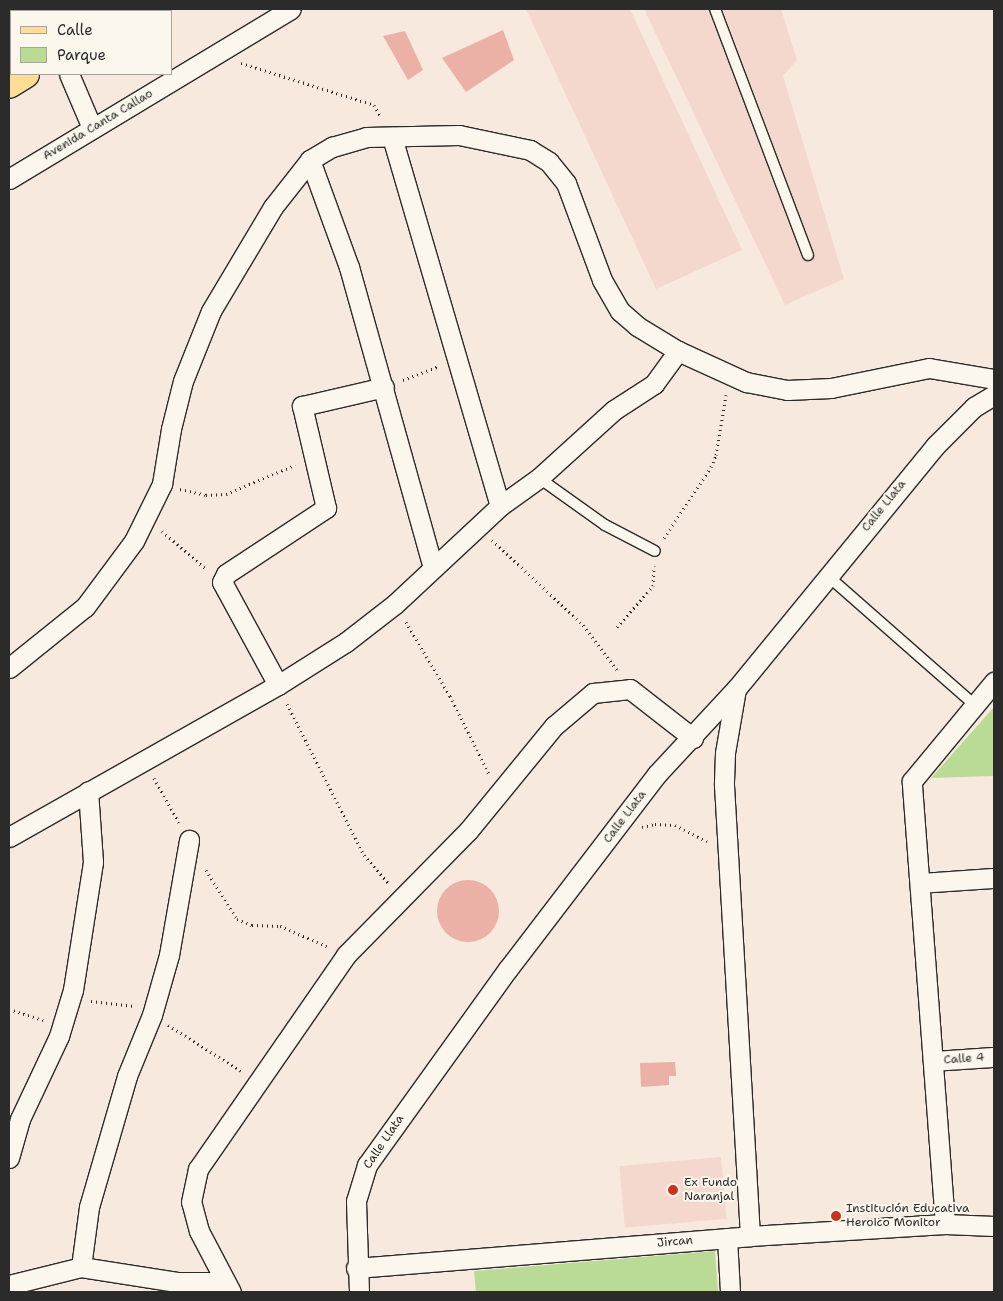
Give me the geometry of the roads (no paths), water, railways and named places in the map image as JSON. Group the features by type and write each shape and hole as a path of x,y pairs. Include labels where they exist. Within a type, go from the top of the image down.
{"main road":[{"path":"9,84 23,75"}],"street":[{"name":"Avenida Canta Callao","path":"172,74 220,52 291,9"},
{"path":"69,75 92,128"},
{"name":"Avenida Canta Callao","path":"9,179 92,128 162,79"},
{"path":"9,668 85,607 134,541 147,518 162,484 171,429 183,381 210,311 273,206 310,160 332,147 366,137 469,136 530,150 550,162 566,183 602,280 620,311 637,326 678,351 746,382 787,390 831,388 929,368 994,379"},
{"path":"392,137 459,358 500,506"},
{"path":"310,160 349,267 433,567"},
{"path":"9,837 278,685 346,642 395,604 500,506 539,478 614,410 654,384 678,351"},
{"path":"278,685 222,582 226,574 326,508 302,406 384,387"},
{"name":"Calle Llata","path":"359,1292 356,1268 356,1201 367,1165 508,969 657,774 693,738 737,688 935,446 974,407 994,395"},
{"path":"945,1224 912,780 994,682"},
{"path":"227,1287 200,1231 191,1202 198,1169 346,955 400,896 468,830 554,726 599,690 630,688 693,738"},
{"path":"737,688 725,753 750,1236"},
{"path":"9,1150 62,1026 72,990 93,862 88,791"},
{"path":"81,1267 92,1198 127,1076 152,1015 169,955 189,840"},
{"path":"920,883 994,878"},
{"name":"Calle 4","path":"933,1061 994,1057"},
{"name":"Jircan","path":"356,1268 750,1236 945,1224 994,1226"},
{"path":"727,1238 730,1292"},
{"path":"9,1285 81,1267 178,1282 227,1287"}],"lane":[{"path":"715,9 808,256"},
{"path":"539,478 605,525 656,551"},
{"path":"828,576 974,705"}],"place":[{"name":"Ex Fundo Naranjal","path":"673,1190"},
{"name":"Institución Educativa Heroico Monitor","path":"836,1216"}]}
